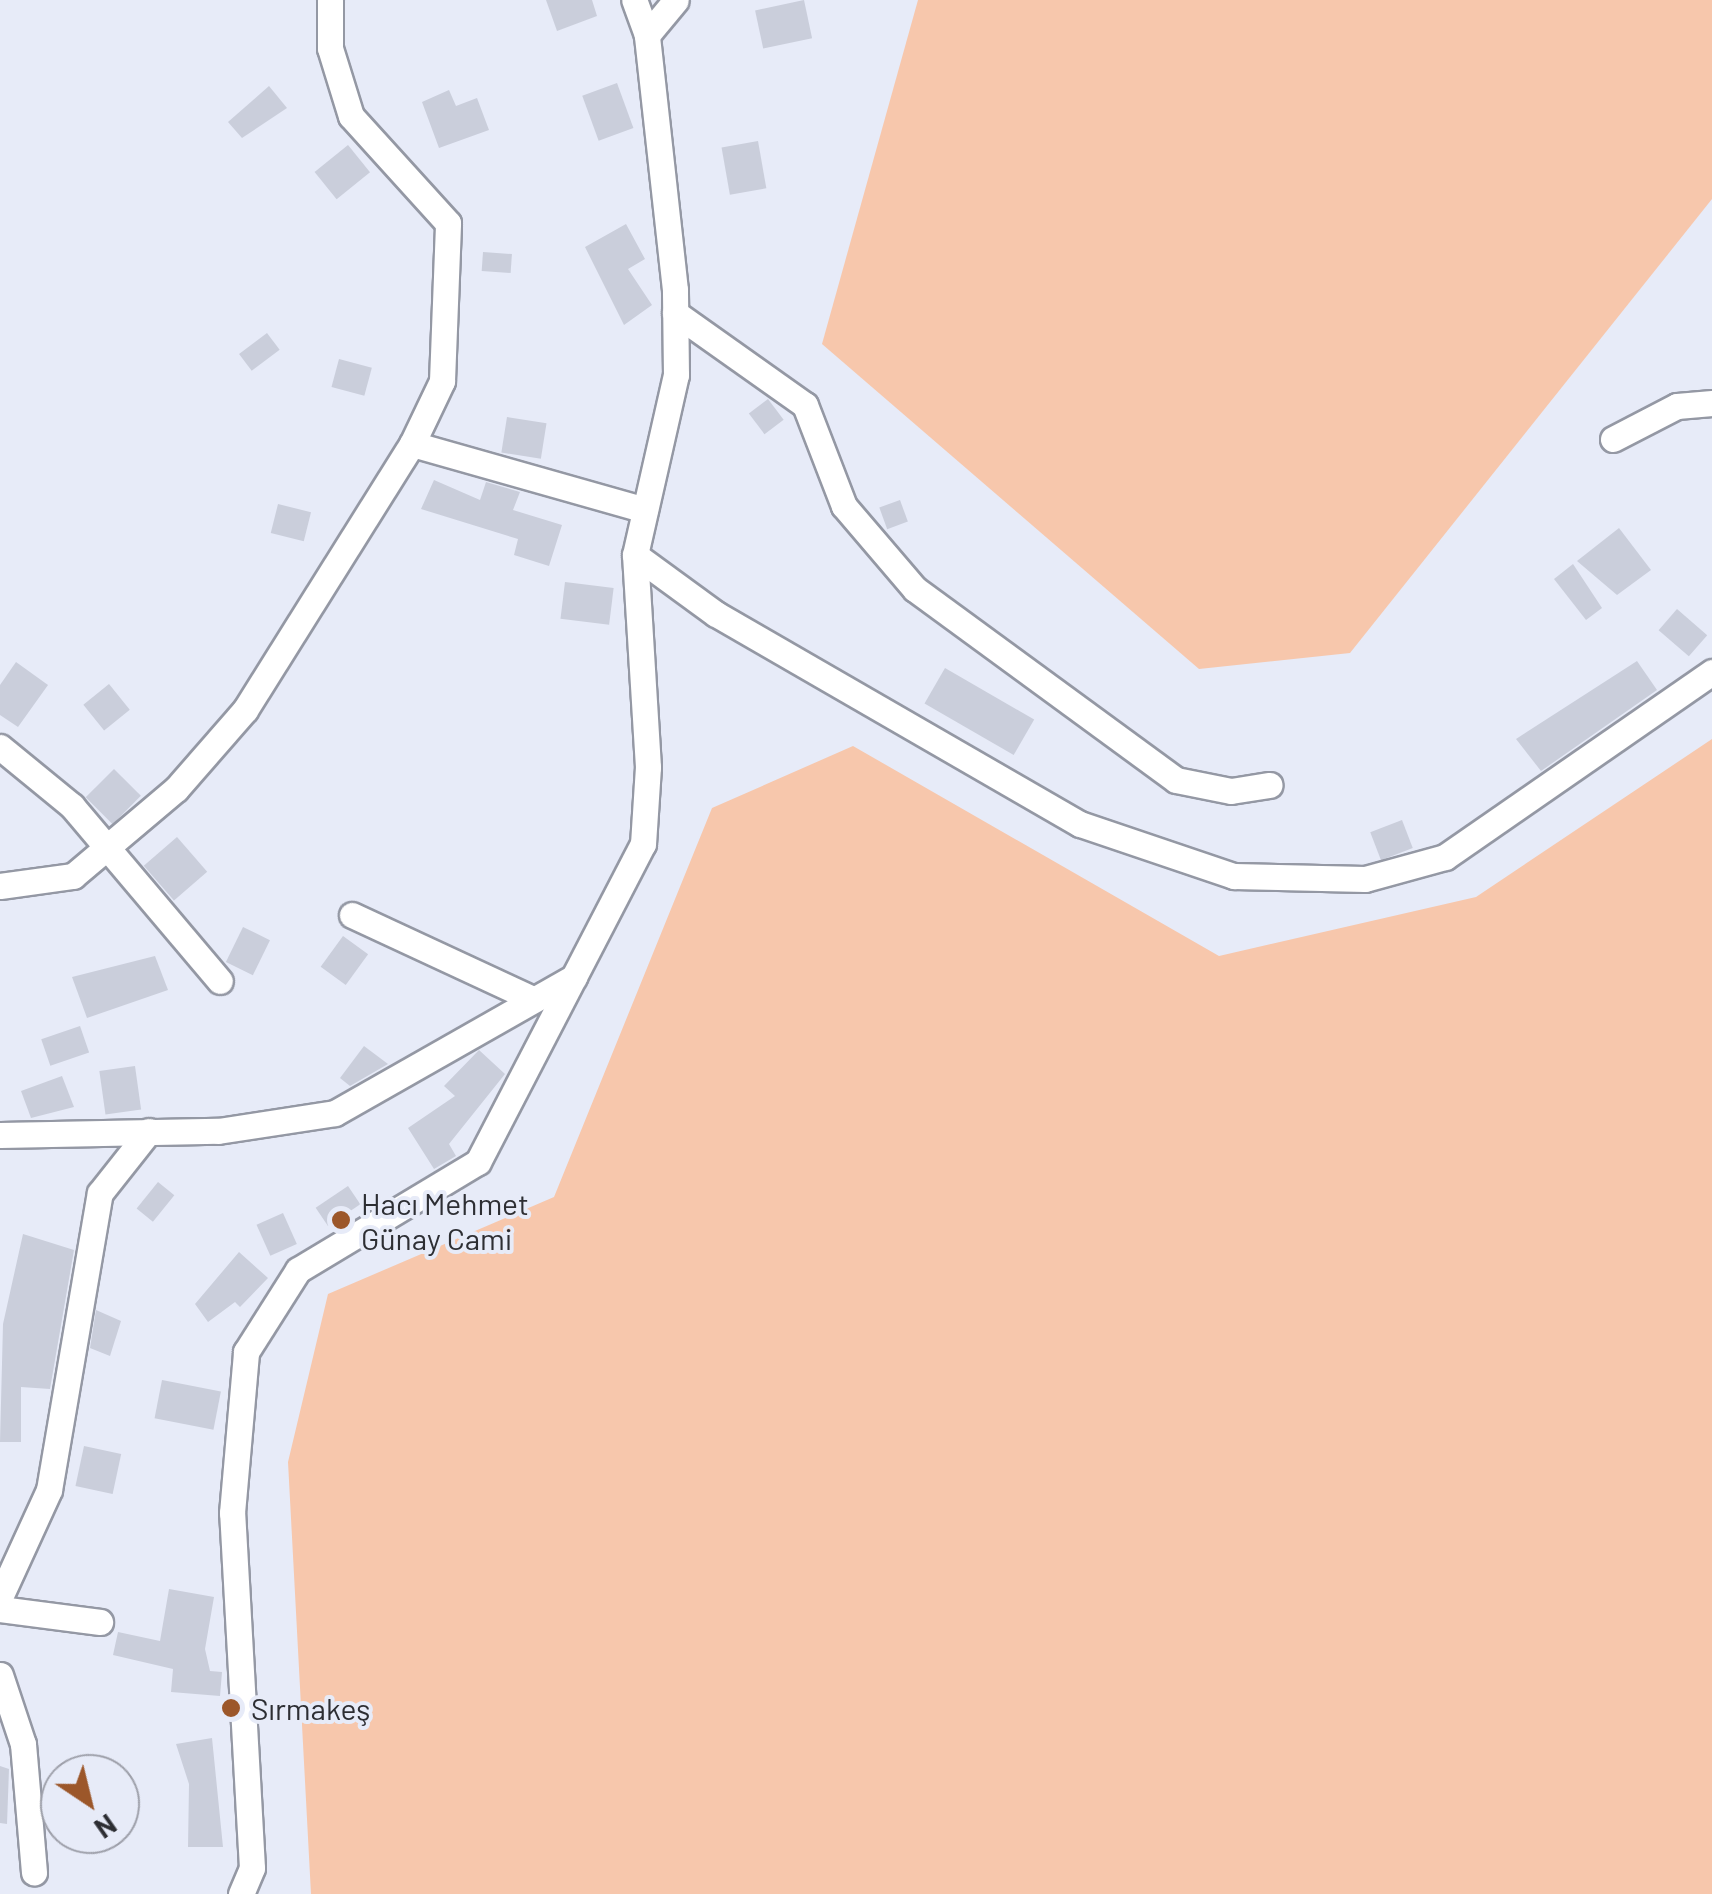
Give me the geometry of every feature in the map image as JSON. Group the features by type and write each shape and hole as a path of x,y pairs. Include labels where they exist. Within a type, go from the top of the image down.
{"street":[{"path":"0,886 74,876 108,850 245,710 412,444 442,381 448,223 350,116 330,48 330,0"},
{"path":"241,1894 252,1868 232,1513 246,1352 298,1270 478,1162 642,844 648,767 634,556 676,375 676,313 647,36 634,0"},
{"path":"647,36 676,0"},
{"path":"676,313 805,405 844,506 915,589 1176,780 1231,791 1270,785"},
{"path":"1614,439 1678,406 1712,403"},
{"path":"412,444 644,510"},
{"path":"634,556 716,614 1080,824 1234,876 1365,879 1445,857 1712,672"},
{"path":"0,747 108,850 220,981"},
{"path":"352,915 533,999"},
{"path":"0,1135 268,1126 334,1112 574,977"},
{"path":"0,1598 49,1490 100,1193 149,1132"},
{"path":"0,1609 100,1622"},
{"path":"0,1675 24,1744 34,1873"}],"shaded area":[{"path":"918,0 1712,0 1712,199 1350,653 1199,669 822,344"},
{"path":"1712,739 1712,1894 311,1894 288,1462 328,1294 554,1197 712,808 853,746 1219,956 1476,897"}],"building":[{"path":"546,0 592,0 597,16 557,31"},
{"path":"804,0 812,38 763,49 755,10"},
{"path":"617,83 633,128 599,141 582,96"},
{"path":"269,86 287,108 242,138 228,122"},
{"path":"449,90 456,106 477,98 489,130 439,148 422,102"},
{"path":"758,141 766,188 730,195 722,147"},
{"path":"348,145 370,172 337,199 315,172"},
{"path":"626,224 645,259 628,269 652,305 624,325 585,247"},
{"path":"483,252 512,254 511,273 482,271"},
{"path":"267,333 280,350 252,371 239,354"},
{"path":"339,359 372,368 364,396 331,387"},
{"path":"768,399 784,420 764,434 749,413"},
{"path":"507,417 547,423 541,459 501,453"},
{"path":"434,480 480,500 486,482 520,492 513,510 562,525 549,566 514,555 518,539 421,509"},
{"path":"900,500 908,522 887,529 879,508"},
{"path":"278,504 311,512 304,541 271,533"},
{"path":"1619,528 1651,570 1617,595 1577,561"},
{"path":"1573,564 1602,608 1586,620 1554,579"},
{"path":"565,582 614,588 609,625 560,619"},
{"path":"1677,609 1707,635 1689,656 1659,630"},
{"path":"1637,661 1657,690 1541,771 1516,739"},
{"path":"16,662 48,685 18,727 0,715 0,685"},
{"path":"945,668 1034,720 1014,755 924,704"},
{"path":"109,684 130,710 104,730 83,705"},
{"path":"114,769 141,796 113,824 86,797"},
{"path":"1402,820 1413,848 1381,860 1370,832"},
{"path":"177,837 207,872 174,901 144,866"},
{"path":"243,927 270,940 253,975 226,962"},
{"path":"343,936 368,954 346,985 321,967"},
{"path":"155,956 168,990 87,1018 72,977"},
{"path":"80,1026 89,1052 50,1066 41,1039"},
{"path":"364,1046 388,1064 350,1086 340,1078"},
{"path":"479,1050 505,1074 449,1144 456,1156 434,1169 408,1128 455,1096 444,1086"},
{"path":"135,1066 141,1110 105,1115 99,1071"},
{"path":"62,1076 74,1107 31,1118 21,1091"},
{"path":"158,1182 174,1195 153,1222 137,1208"},
{"path":"348,1186 360,1204 328,1226 316,1208"},
{"path":"283,1213 297,1244 270,1256 257,1225"},
{"path":"23,1234 74,1250 50,1389 21,1387 21,1442 0,1442 3,1324"},
{"path":"239,1252 268,1278 240,1307 235,1302 208,1322 195,1304"},
{"path":"96,1310 121,1321 110,1356 90,1348"},
{"path":"162,1380 221,1391 213,1430 155,1418"},
{"path":"84,1446 121,1454 113,1494 75,1486"},
{"path":"169,1589 214,1597 205,1649 210,1671 222,1672 220,1696 171,1692 173,1669 113,1655 118,1632 160,1641"},
{"path":"212,1738 223,1847 188,1847 189,1784 176,1744"},
{"path":"0,1766 9,1769 7,1824 0,1823"}],"place":[{"name":"Hacı Mehmet Günay Cami","path":"341,1220"},
{"name":"Sırmakeş","path":"231,1708"}]}
